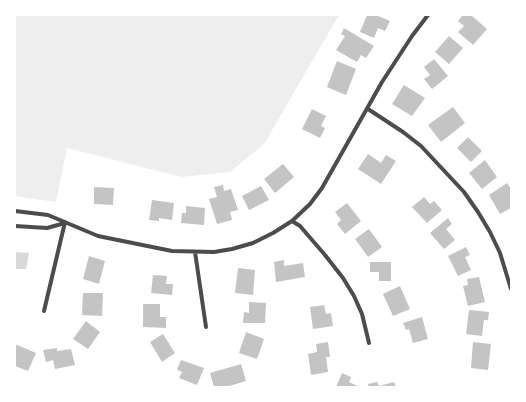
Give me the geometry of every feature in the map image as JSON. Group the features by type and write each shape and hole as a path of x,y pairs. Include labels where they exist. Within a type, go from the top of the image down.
{"street":[{"path":"15,211 48,215 98,236 172,251 214,252 253,243 292,221 310,204 322,188 382,82 412,36 428,15"},
{"path":"368,109 421,146 464,192 490,232 500,253 511,289"},
{"path":"292,221 300,226 325,254 343,278 354,296 362,314 369,344"},
{"path":"15,226 47,228 65,222"},
{"path":"44,311 65,222"},
{"path":"195,252 206,327"}],"shaded area":[{"path":"15,15 339,15 264,144 230,172 182,177 67,148 56,202 15,196"},
{"path":"15,252 29,253 26,269 15,269"}],"building":[{"path":"367,15 376,15 390,21 385,31 378,28 374,38 360,32"},
{"path":"463,15 471,15 487,29 473,45 458,32 464,26 458,21"},
{"path":"344,28 374,46 366,58 361,55 357,62 336,50 345,36 341,34"},
{"path":"449,36 463,48 449,64 435,52"},
{"path":"434,59 448,76 432,89 424,79 430,75 424,67"},
{"path":"337,61 356,69 346,95 327,87"},
{"path":"404,85 425,98 412,116 392,104"},
{"path":"453,107 465,123 441,142 428,125"},
{"path":"312,109 326,116 321,126 325,128 320,138 302,129"},
{"path":"468,137 482,151 471,162 457,148"},
{"path":"368,154 381,163 386,155 396,161 381,184 358,169"},
{"path":"485,160 497,177 482,189 469,173"},
{"path":"283,164 294,177 275,193 264,179"},
{"path":"507,183 511,189 511,208 500,214 489,195"},
{"path":"223,185 224,191 231,189 238,210 230,212 232,220 217,224 209,199 217,197 214,187"},
{"path":"261,186 269,200 249,210 242,196"},
{"path":"94,187 114,188 113,205 94,204"},
{"path":"424,197 430,204 434,201 442,210 427,223 412,207"},
{"path":"152,200 174,203 172,220 159,218 159,221 149,220"},
{"path":"347,203 361,221 345,234 337,224 341,220 335,212"},
{"path":"186,206 205,208 204,225 181,223 182,213 186,213"},
{"path":"448,218 452,224 446,229 455,240 444,249 430,233"},
{"path":"369,229 382,247 368,257 355,239"},
{"path":"466,247 470,255 465,257 471,270 458,276 448,256"},
{"path":"89,256 105,261 99,284 83,279"},
{"path":"284,260 284,266 303,263 305,277 276,282 274,262"},
{"path":"370,262 391,262 391,281 379,281 379,272 370,272"},
{"path":"238,268 255,270 253,295 235,293"},
{"path":"153,275 167,276 166,284 173,284 172,295 151,293"},
{"path":"479,277 485,302 468,306 463,286 468,285 467,279"},
{"path":"400,286 410,309 393,316 383,294"},
{"path":"83,293 103,293 102,316 82,315"},
{"path":"249,302 266,303 265,323 243,323 244,312 249,313"},
{"path":"143,304 160,304 160,317 166,317 166,328 143,327"},
{"path":"324,305 326,314 331,313 333,326 313,329 310,307"},
{"path":"469,310 489,312 488,320 484,320 482,336 466,334"},
{"path":"422,317 428,339 413,343 409,329 406,330 403,323"},
{"path":"86,321 100,332 88,349 73,339"},
{"path":"246,332 264,339 257,359 239,353"},
{"path":"163,334 175,353 162,362 150,342"},
{"path":"328,342 330,357 326,357 328,372 311,375 308,354 317,352 316,344"},
{"path":"473,342 491,344 488,370 471,368"},
{"path":"15,344 36,353 28,371 15,366"},
{"path":"57,348 57,351 71,349 75,365 55,369 53,360 46,362 43,350"},
{"path":"181,360 204,368 197,385 179,378 182,372 177,370"},
{"path":"241,364 246,381 226,387 214,387 210,373"},
{"path":"342,373 351,377 349,382 360,387 336,387"},
{"path":"377,382 379,386 394,382 396,387 369,387 368,384"}]}
